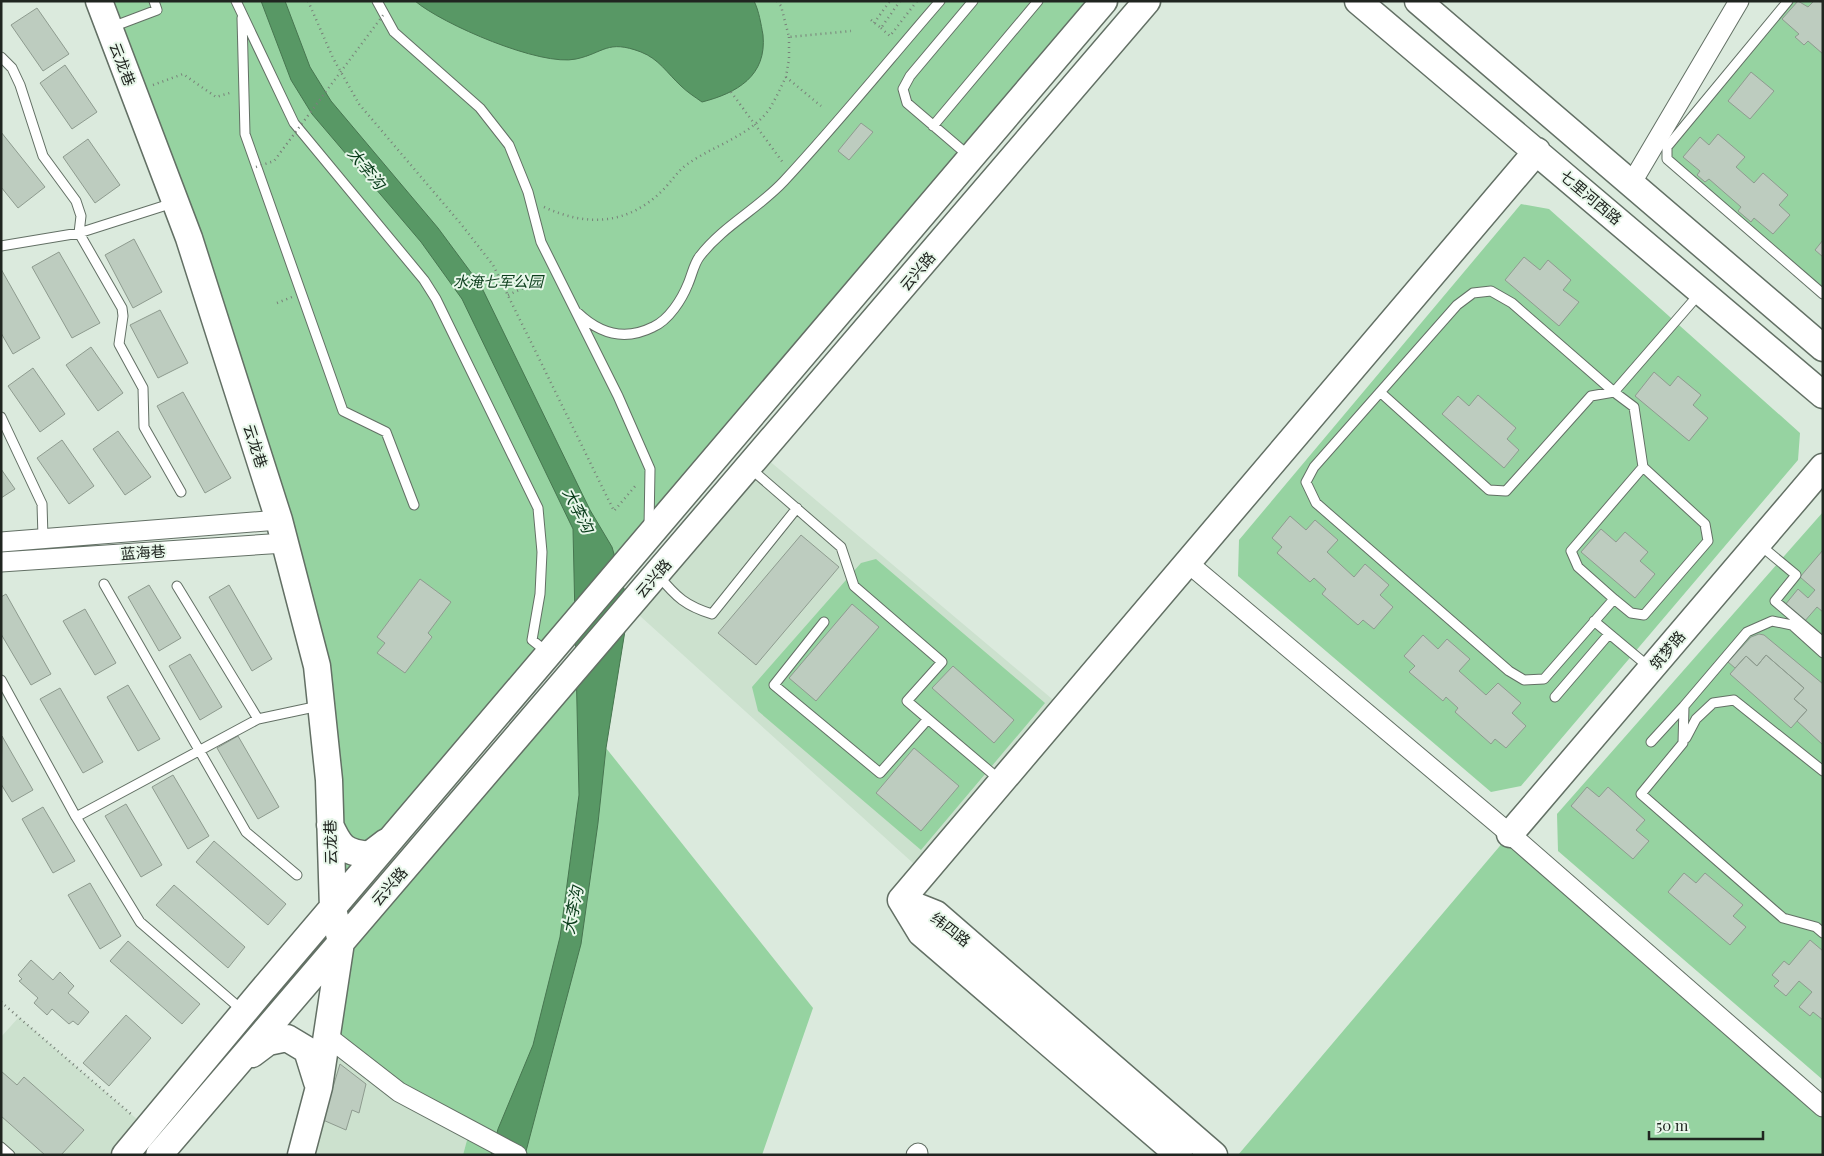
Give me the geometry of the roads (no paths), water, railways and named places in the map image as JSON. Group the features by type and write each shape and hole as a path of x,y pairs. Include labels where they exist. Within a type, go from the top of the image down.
{"street":[{"name":"云龙巷","path":"100,1 189,238 282,531 317,666 329,780 332,909 341,942"},
{"name":"云兴路","path":"125,1155 244,1012 1104,1"},
{"name":"云兴路","path":"159,1155 1147,1"},
{"name":"七里河西路","path":"1358,1 1537,150 1823,394"},
{"path":"1418,1 1823,348"},
{"path":"1631,184 1739,1"},
{"path":"901,900 1537,150"},
{"name":"筑梦路","path":"1510,834 1823,467"},
{"name":"蓝海巷","path":"1,542 43,537 282,531"},
{"name":"蓝海巷","path":"1,562 282,531"},
{"path":"1188,563 1510,834 1823,1107"},
{"path":"330,825 340,846 354,853 369,855 395,836"},
{"name":"纬四路","path":"901,900 920,933 1180,1155"},
{"name":"纬四路","path":"901,900 936,914 1214,1155"},
{"path":"301,1155 319,1087 341,942"},
{"path":"326,1036 399,1092 517,1155"},
{"path":"232,1070 268,1042 287,1038 307,1050 319,1087"}],"lane":[{"path":"110,28 157,10 154,1"},
{"path":"236,1 294,123 424,280 436,299 538,508 542,552 540,594 532,640 553,650"},
{"path":"377,1 394,32 480,108 508,144 530,200 541,242 618,396 650,469 649,537"},
{"path":"574,310 593,327 614,333 637,333 655,326 670,315 687,287 698,258 714,239 750,212 791,173 940,1"},
{"path":"971,158 907,103 903,89 910,76 973,1"},
{"path":"934,126 1038,1"},
{"path":"1788,1 1667,148 1667,159 1823,294"},
{"path":"242,14 245,134 256,167 343,411 386,432 414,504"},
{"path":"1,57 12,68 20,85 43,156 76,201 81,216 79,233 122,308 123,316 119,344 143,388 144,427 181,492"},
{"path":"1,246 79,233 175,202"},
{"path":"1614,599 1544,679 1524,680 1510,671 1316,503 1306,482 1314,467 1457,305 1473,292 1491,291 1512,303 1614,392 1634,407 1643,467 1705,524 1708,542 1644,615 1631,613 1614,599 1578,567 1571,551 1643,467"},
{"path":"1380,392 1489,490 1506,491 1591,396 1614,392 1702,291"},
{"path":"1,418 42,504 43,537"},
{"path":"748,466 840,547 854,586 942,662 907,701 1002,782"},
{"path":"650,581 674,594 691,608 712,614 797,508"},
{"path":"1758,544 1796,576 1775,601 1823,642"},
{"path":"104,584 246,832 297,875"},
{"path":"177,586 258,719"},
{"path":"1594,621 1651,668"},
{"path":"1651,742 1748,632 1772,621 1792,625 1823,653"},
{"path":"824,622 774,685 880,773 928,719"},
{"path":"1555,697 1609,634"},
{"path":"1,680 76,817 140,922 244,1012"},
{"path":"1823,772 1734,700 1713,703 1696,719 1683,743 1641,794 1783,918 1816,927 1823,933"},
{"path":"76,817 258,719 321,706"},
{"path":"1683,743 1684,706"},
{"path":"185,1139 268,1042"},
{"path":"1,1147 10,1155"}],"water":[{"name":"大李沟","path":"261,1 285,1 310,67 331,101 438,228 481,286 590,510 612,547 629,606 606,748 598,823 581,944 525,1155 491,1155 498,1129 533,1045 560,937 579,795 573,529 462,299 421,242 312,114 291,80"},
{"path":"415,1 754,1 759,13 763,35 763,49 755,72 738,88 727,94 702,102 683,88 658,62 630,48 606,48 576,59 560,60 540,57 492,42 469,32"}],"park label":[{"name":"水淹七军公园","path":"498,281"}]}
